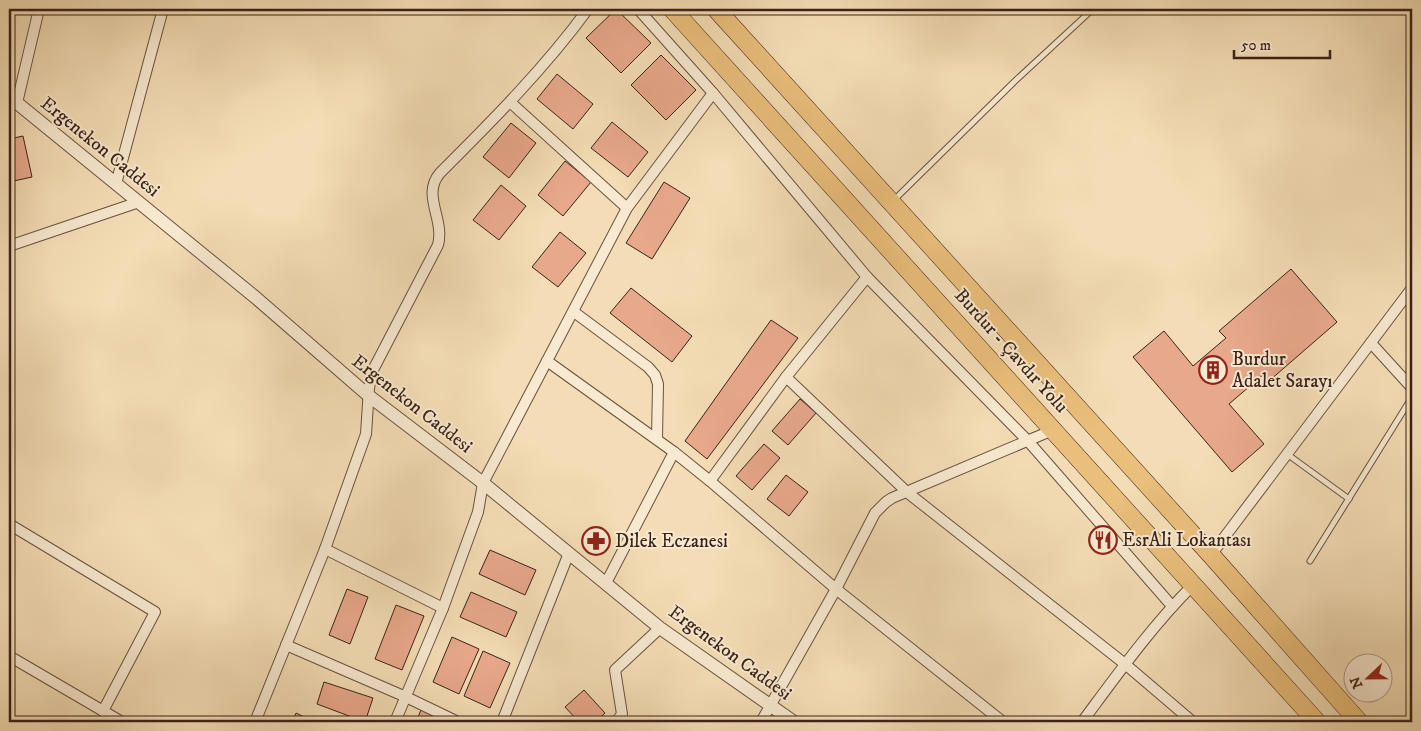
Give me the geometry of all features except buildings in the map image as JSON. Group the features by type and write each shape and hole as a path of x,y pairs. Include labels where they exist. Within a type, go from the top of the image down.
{"highway":[{"name":"Burdur - Çavdır Yolu","path":"672,9 1317,722"},
{"name":"Burdur - Çavdır Yolu","path":"716,9 1211,555 1359,722"}],"street":[{"path":"11,102 39,9"},
{"path":"116,184 164,9"},
{"path":"255,722 325,549 366,434 370,380 377,361 438,245 440,227 432,193 434,182 440,173 510,102 588,9"},
{"path":"638,9 713,93 866,277 1028,441 1172,606"},
{"path":"395,722 443,608 478,512 483,483 627,208 713,93"},
{"name":"Ergenekon Caddesi","path":"11,102 256,297 369,396 483,483 660,628 794,722"},
{"path":"510,102 627,208"},
{"path":"9,246 139,202"},
{"path":"710,480 786,377 866,277"},
{"path":"1211,555 1412,288"},
{"path":"574,312 648,367 655,375 658,384 657,440"},
{"path":"1371,343 1412,388"},
{"path":"548,361 710,480 836,589 1003,722"},
{"path":"786,377 908,493 1125,664 1193,722"},
{"path":"762,722 836,589 875,513 886,502 1053,430"},
{"path":"606,582 674,452"},
{"path":"9,524 155,612 103,711"},
{"path":"325,549 443,608"},
{"path":"502,722 569,553"},
{"path":"1082,722 1125,664 1172,606 1193,585"},
{"path":"616,722 622,714 615,670 660,628"},
{"path":"286,645 406,697 458,722"},
{"path":"9,656 103,711 115,721"}],"lane":[{"path":"891,202 1015,81 1094,9"},
{"path":"1310,561 1412,397"},
{"path":"1287,454 1349,499"}],"place":[{"name":"Burdur Adalet Sarayı","path":"1213,370"},
{"name":"EsrAli Lokantası","path":"1103,540"},
{"name":"Dilek Eczanesi","path":"596,541"}]}
